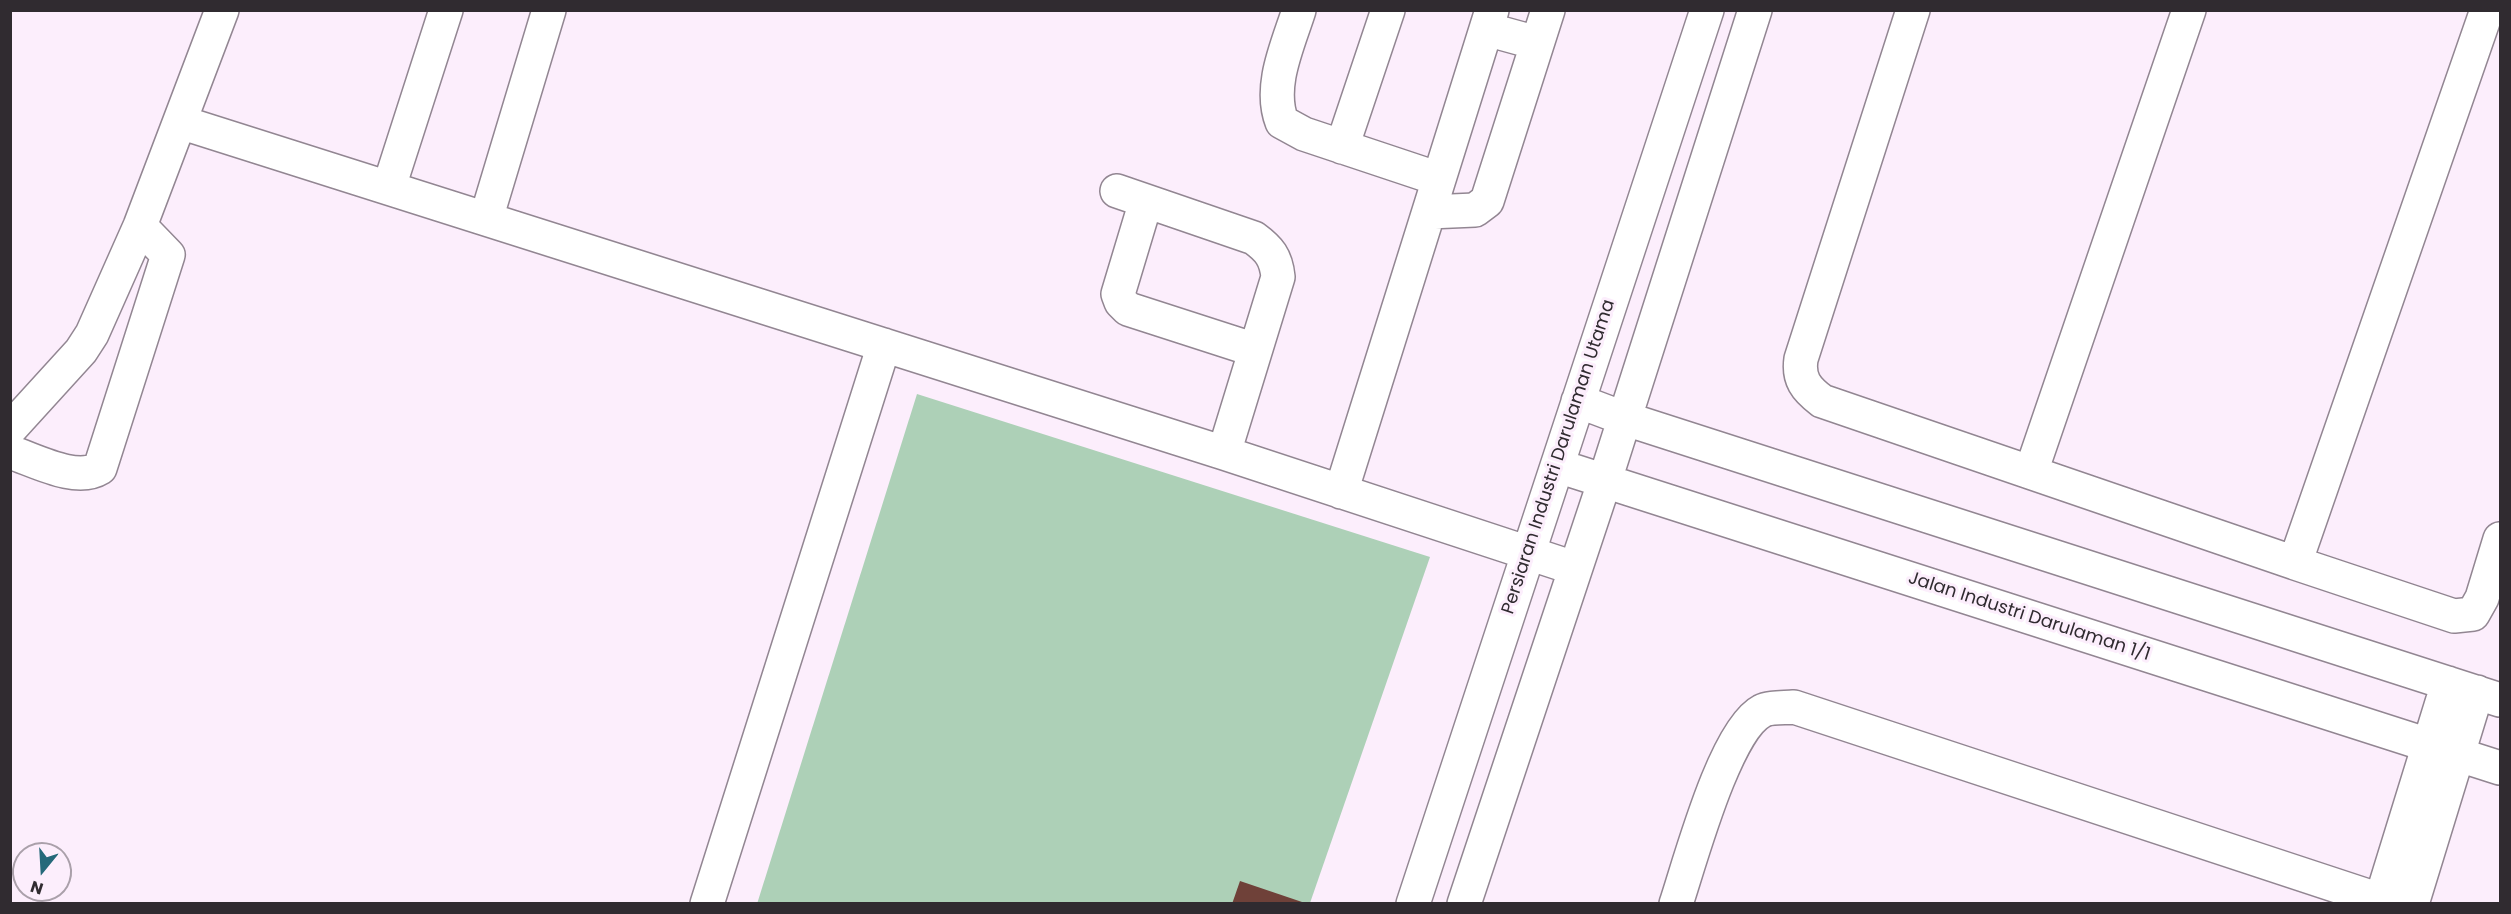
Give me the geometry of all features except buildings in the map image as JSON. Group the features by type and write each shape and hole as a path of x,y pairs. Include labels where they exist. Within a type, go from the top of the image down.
{"street":[{"path":"10,429 81,351 92,334 140,226 222,10"},
{"path":"390,187 446,10"},
{"path":"486,219 549,10"},
{"path":"1299,10 1279,76 1277,110 1282,122 1290,128 1342,147 1439,179"},
{"path":"1342,147 1388,10"},
{"path":"1429,212 1475,210 1487,201 1548,10"},
{"name":"Persiaran Industri Darulaman Utama","path":"1413,903 1707,10"},
{"path":"1464,903 1605,480 1755,10"},
{"path":"1913,10 1801,359 1799,372 1807,389 1822,401 2454,616 2473,614 2482,598 2500,539"},
{"path":"2031,472 2189,10"},
{"path":"2295,563 2487,10"},
{"path":"1341,492 1489,20 1537,43"},
{"path":"180,122 1224,453 1574,568"},
{"path":"1224,453 1278,277 1276,262 1268,248 1254,238 1132,196 1118,294 1120,302 1128,309 1255,350"},
{"path":"10,452 76,474 91,474 100,468 168,255 140,226"},
{"path":"707,903 884,345"},
{"path":"1578,401 1623,418 2475,692 2443,750 2395,902 1794,707 1762,710 1742,730 1723,767 1676,903"},
{"name":"Jalan Industri Darulaman 1/1","path":"1558,466 2500,768"}],"green space":[{"path":"917,394 1430,557 1310,903 757,904"}]}
